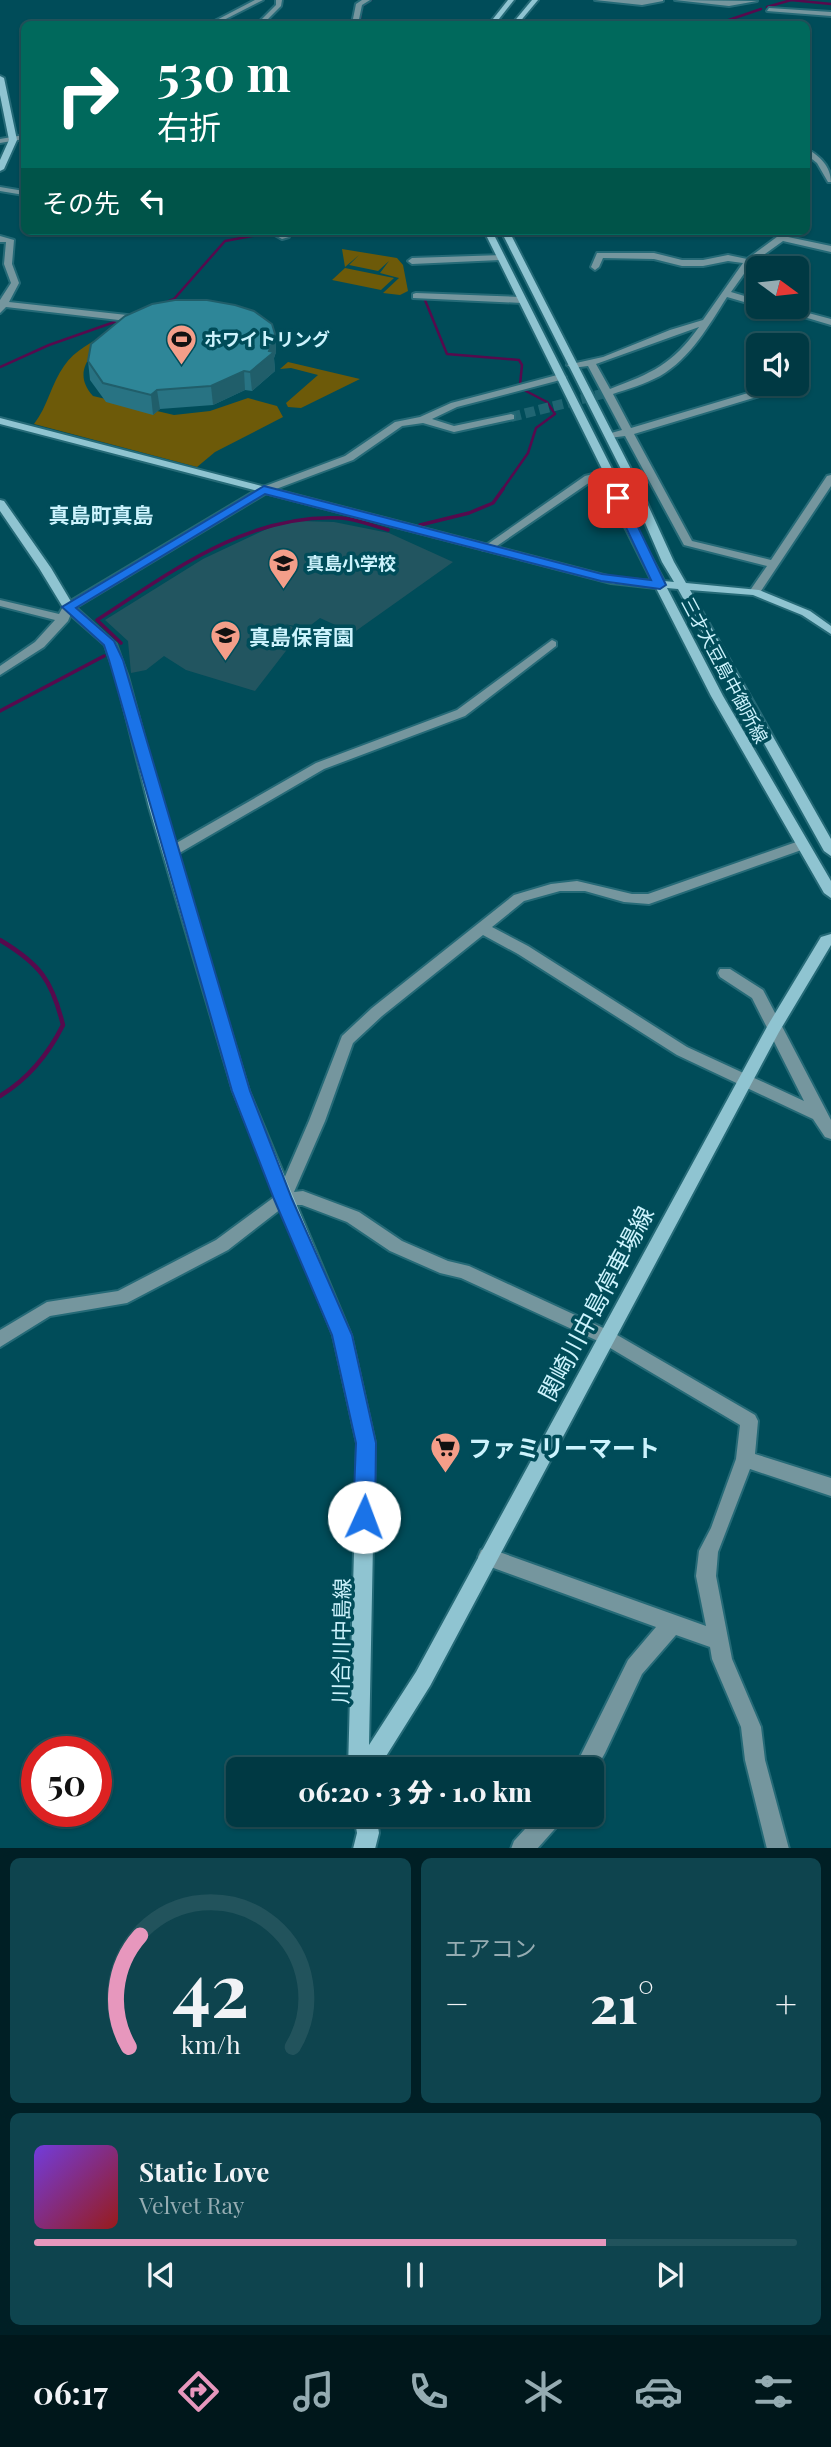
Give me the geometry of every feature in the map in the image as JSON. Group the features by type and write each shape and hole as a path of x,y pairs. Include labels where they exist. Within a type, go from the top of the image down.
{"main road":[{"path":"494,21 511,0"},
{"path":"518,21 535,0"},
{"path":"0,78 13,140 0,169"},
{"name":"三才大豆島中御所線","path":"490,235 609,473 628,523 660,585 718,696 831,893"},
{"name":"三才大豆島中御所線","path":"507,235 609,435 681,586 831,851"},
{"path":"0,421 615,581 739,588 755,592 806,612 831,631"},
{"name":"川合川中島線","path":"0,503 66,613 110,643 241,1091 283,1199 342,1335 366,1443 358,1757"},
{"name":"関崎川中島停車場線","path":"373,1757 422,1679 773,1029 826,941 831,939"},
{"path":"364,1848 367,1827"}],"street":[{"path":"218,21 260,0"},
{"path":"263,21 279,5 279,0"},
{"path":"356,21 359,4 367,0"},
{"path":"598,0 642,3 659,0"},
{"path":"633,0 729,4 754,1 770,13 831,14"},
{"path":"0,141 21,138"},
{"path":"810,154 820,162 831,180"},
{"path":"810,164 831,161"},
{"path":"0,189 21,192"},
{"path":"756,256 784,235"},
{"path":"789,235 831,249"},
{"path":"0,239 10,240 8,264 15,283 1,306 131,318"},
{"path":"594,267 600,255 654,256 682,263 703,263 728,258 746,261"},
{"path":"412,261 500,257"},
{"path":"610,392 662,371 708,322 746,268"},
{"path":"727,294 746,300"},
{"path":"416,296 522,300"},
{"path":"809,316 831,322"},
{"path":"572,365 592,365 685,327 708,322"},
{"path":"592,365 626,433 688,544 774,564"},
{"path":"0,671 40,644 66,613 264,490 349,458 399,424 423,420 454,405 561,377"},
{"path":"609,435 626,433 750,396"},
{"path":"423,420 454,429 511,417"},
{"path":"487,548 589,478 609,473"},
{"path":"755,592 831,478"},
{"path":"0,603 66,613"},
{"path":"171,852 320,766 461,713 552,645"},
{"path":"0,1339 47,1310 121,1298 222,1245 283,1199 317,1121 347,1040 377,1012 519,898 543,889 583,886 631,900 649,898 802,845"},
{"path":"482,928 523,950 682,1051 819,1115"},
{"path":"725,973 758,994 773,1029 831,1133"},
{"path":"283,1199 303,1198 353,1217 396,1246 446,1268 463,1270 606,1337 749,1420 745,1459 709,1551 706,1576 722,1659 751,1727 755,1760 778,1848"},
{"path":"745,1459 831,1487"},
{"path":"488,1557 718,1640"},
{"path":"591,1757 635,1667 673,1623"},
{"path":"523,1848 541,1827"}],"shaded area":[{"path":"342,249 397,258 403,265 408,291 400,295 383,293 399,278 380,273 389,261 378,271 349,265 359,255 345,267"},
{"path":"345,268 394,278 381,290 332,280"},
{"path":"108,333 90,356 84,371 84,379 93,396 174,415 210,411 248,398 277,406 283,417 215,452 197,467 34,424 68,360"},
{"path":"288,362 360,379 301,408 288,407 286,403 318,375 291,368 280,369"},
{"name":"真島小学校","path":"298,521 334,522 389,533 453,562 353,633 320,618 307,628 284,624 302,630 255,691 186,670 164,656 146,670 131,673 128,641 105,620 203,559 271,527"}],"building":[{"name":"ホワイトリング","path":"175,300 207,300 254,311 272,324 275,334 269,351 274,352 250,372 244,371 211,386 157,390 151,395 103,383 88,361 91,344 125,316 152,304"}],"waterway":[{"path":"360,21 362,6 371,0"},
{"path":"767,7 791,0 831,4"},
{"path":"726,21 761,9"},
{"path":"167,302 174,299 225,241 257,235"},
{"path":"425,300 447,354 519,360 522,365 520,385"},
{"path":"0,367 49,345 123,319"},
{"path":"502,490 528,453 536,428 555,414 547,402 524,390"},
{"path":"420,525 469,513 493,503 503,489"},
{"path":"121,643 97,620 182,565 242,535 307,519 341,518 388,530"},
{"path":"0,711 104,656"},
{"path":"0,940 25,957 42,975 54,996 63,1025 36,1065 20,1082 0,1096"}],"tunnel":[{"path":"511,417 610,392"}],"place":[{"name":"ホワイトリング","path":"181,366"},
{"name":"真島小学校","path":"283,590"},
{"name":"真島保育園","path":"226,663"},
{"name":"ファミリーマート","path":"445,1474"}],"district":[{"name":"真島町真島","path":"101,514"}],"route":[{"path":"364,1517 366,1443 342,1335 283,1199 241,1091 110,643 68,607 264,490 601,578 660,585 618,498"}]}
